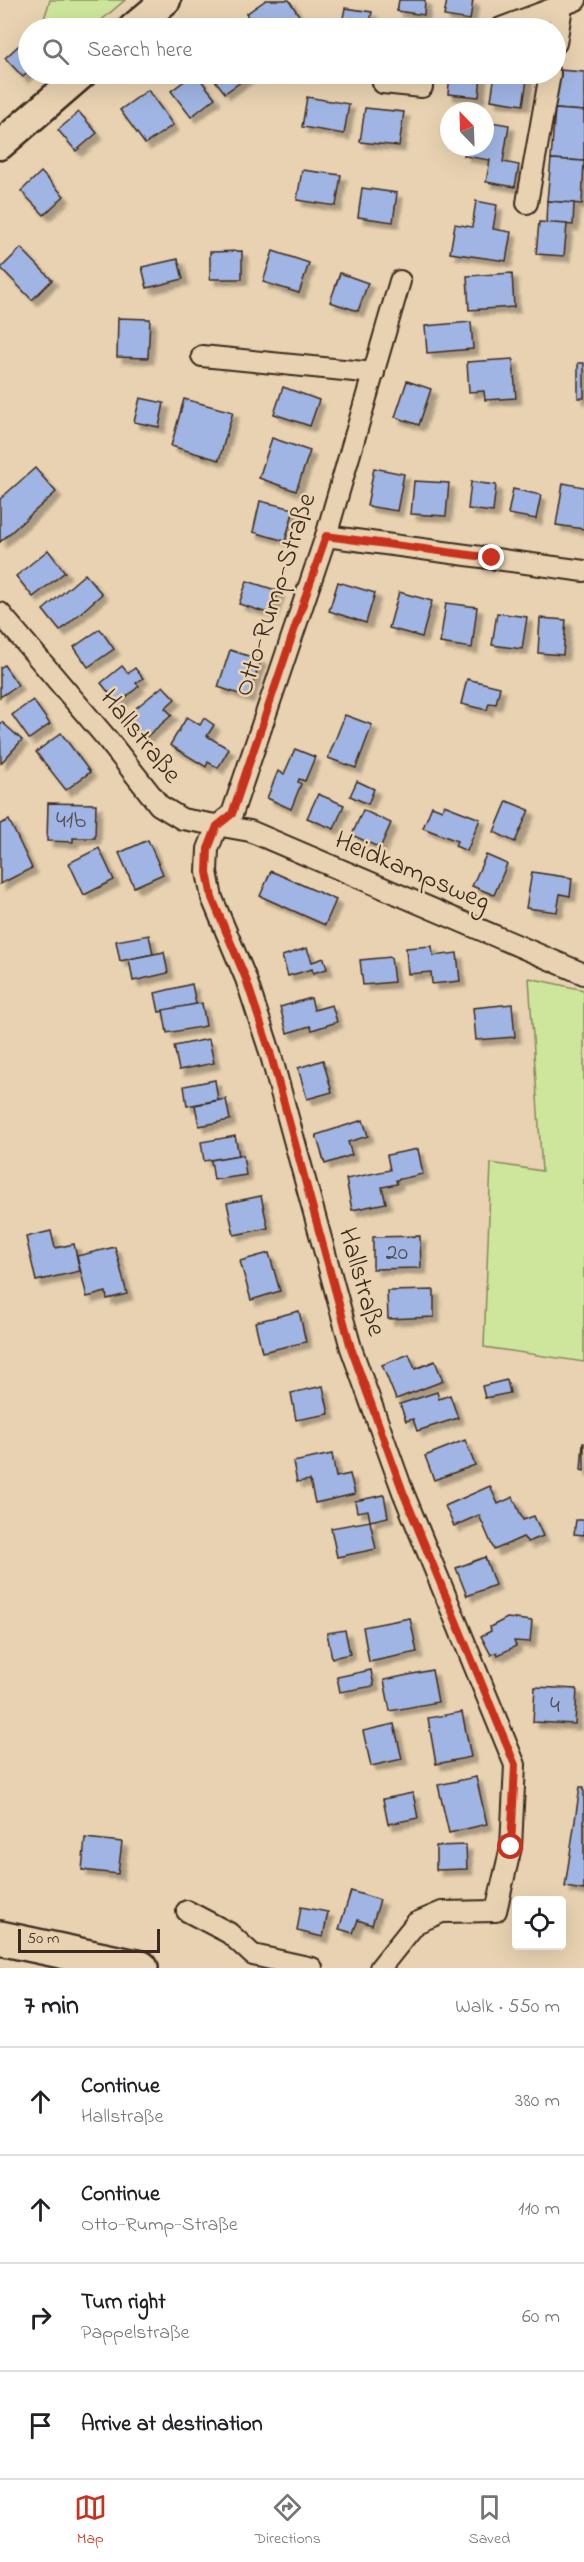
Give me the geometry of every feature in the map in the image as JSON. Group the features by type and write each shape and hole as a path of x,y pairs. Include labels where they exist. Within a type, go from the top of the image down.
{"highway":[{"path":"0,1938 141,1968"}],"main road":[{"path":"145,18 166,0"},
{"path":"0,145 70,84"}],"street":[{"path":"528,18 569,3"},
{"path":"564,18 569,3"},
{"path":"393,84 422,87 422,84"},
{"path":"526,203 548,84"},
{"name":"Otto-Rump-Straße","path":"217,826 232,814 326,536 400,281"},
{"path":"202,356 374,373"},
{"path":"326,536 584,571"},
{"name":"Hallstraße","path":"0,613 108,740 159,805 182,819 217,826 207,857 212,898 246,979 270,1052 351,1348 403,1492 515,1765 511,1847 496,1911 442,1912 416,1923 380,1968"},
{"name":"Heidkampsweg","path":"217,826 250,831 584,974"},
{"path":"187,1911 229,1933 253,1955 312,1968"}],"green space":[{"path":"50,0 125,0 104,18 44,18"},
{"path":"529,978 584,990 584,1362 484,1347 491,1163 542,1171"}],"building":[{"path":"266,0 289,0 300,17 249,18 246,14"},
{"path":"399,0 425,0 424,15 397,11"},
{"path":"447,0 473,0 470,18 444,16"},
{"path":"345,8 372,12 371,18 343,18"},
{"path":"18,46 18,72 5,58"},
{"path":"566,71 584,72 584,111 555,109 558,84 566,84"},
{"path":"180,84 204,84 215,98 191,117 171,91"},
{"path":"218,84 238,84 225,93"},
{"path":"449,84 480,84 479,97 448,94"},
{"path":"493,84 526,84 523,105 491,100"},
{"path":"148,90 173,125 145,144 120,110"},
{"path":"307,97 349,104 344,134 302,127"},
{"path":"365,108 404,112 399,146 360,142"},
{"path":"555,109 584,111 584,161 551,159"},
{"path":"79,112 97,133 76,151 58,130"},
{"path":"494,122 509,125 503,162 519,165 515,187 486,182 490,160 464,156 494,156"},
{"path":"551,159 584,161 582,204 547,201"},
{"path":"302,170 341,175 336,206 297,200"},
{"path":"41,172 64,196 44,215 21,191"},
{"path":"362,188 397,193 393,222 358,217"},
{"path":"476,201 497,205 493,229 511,232 506,261 450,253 455,224 472,227"},
{"path":"547,201 574,203 573,225 546,223"},
{"path":"539,222 567,224 564,256 536,254"},
{"path":"21,248 52,280 32,300 1,268"},
{"path":"242,251 242,279 210,279 210,252"},
{"path":"273,251 309,263 299,293 263,282"},
{"path":"178,259 183,279 147,288 142,267"},
{"path":"340,273 368,283 358,311 330,302"},
{"path":"512,273 514,307 469,310 467,276"},
{"path":"118,318 150,319 148,358 117,357"},
{"path":"471,322 473,349 427,353 425,326"},
{"path":"513,359 516,398 485,400 484,391 469,392 467,362"},
{"path":"578,363 584,363 584,398 578,398"},
{"path":"407,381 431,389 419,425 395,417"},
{"path":"283,387 319,400 310,426 274,414"},
{"path":"140,398 164,403 159,427 134,422"},
{"path":"184,399 233,412 219,460 171,446"},
{"path":"272,438 310,451 296,491 259,478"},
{"path":"35,468 56,492 0,542 0,499"},
{"path":"374,468 404,474 397,511 367,506"},
{"path":"414,481 449,483 446,516 411,514"},
{"path":"471,482 496,485 493,512 468,509"},
{"path":"563,483 584,487 584,529 556,525"},
{"path":"513,489 541,495 536,519 508,514"},
{"path":"260,501 294,509 285,541 253,532"},
{"path":"48,550 65,572 33,597 16,576"},
{"path":"85,574 102,594 60,631 43,610"},
{"path":"247,581 279,591 271,614 239,604"},
{"path":"338,582 375,593 366,623 329,611"},
{"path":"399,592 432,601 422,637 389,628"},
{"path":"446,603 477,607 472,648 440,643"},
{"path":"497,613 527,617 522,649 492,645"},
{"path":"540,618 566,620 563,655 538,653"},
{"path":"100,629 114,649 88,667 74,647"},
{"path":"230,650 261,660 248,697 218,687"},
{"path":"4,665 18,685 0,697 0,668"},
{"path":"122,666 128,673 135,668 143,678 136,683 139,686 118,704 101,683"},
{"path":"467,679 500,687 496,704 489,703 487,710 461,704"},
{"path":"163,686 175,699 165,708 172,715 145,738 126,716"},
{"path":"33,700 50,724 29,739 12,715"},
{"path":"345,715 372,725 356,768 328,758"},
{"path":"187,717 200,725 204,718 214,725 207,736 229,749 218,768 208,762 206,767 170,745"},
{"path":"2,722 22,740 1,763 0,725"},
{"path":"61,733 90,772 66,790 36,752"},
{"path":"295,749 315,757 305,781 299,779 298,782 301,784 291,809 267,798 278,771 284,774"},
{"path":"357,781 374,789 368,804 350,796"},
{"path":"318,794 344,805 334,829 307,818"},
{"path":"507,801 529,810 515,842 494,832"},
{"path":"48,803 96,804 95,838 73,838 73,842 47,841"},
{"path":"444,805 480,819 467,851 455,846 457,841 423,828 432,806 442,810"},
{"path":"363,810 391,823 380,848 352,835"},
{"path":"9,820 32,868 0,884 0,824"},
{"path":"148,840 163,874 134,887 119,853"},
{"path":"99,848 114,880 84,895 69,863"},
{"path":"486,855 507,864 494,895 472,886"},
{"path":"271,871 336,900 325,925 260,896"},
{"path":"532,872 572,878 570,896 560,894 557,912 526,908"},
{"path":"149,935 153,954 120,961 116,941"},
{"path":"432,946 433,956 457,953 460,981 432,984 431,972 408,974 406,948"},
{"path":"307,948 312,962 324,958 327,969 313,973 312,969 288,976 282,956"},
{"path":"164,952 168,973 133,981 129,959"},
{"path":"391,957 394,982 363,985 360,960"},
{"path":"192,984 196,1004 159,1012 155,993"},
{"path":"311,998 314,1010 332,1005 337,1022 312,1030 310,1026 287,1033 280,1007"},
{"path":"202,1003 206,1026 167,1033 163,1010"},
{"path":"512,1004 515,1037 476,1040 473,1008"},
{"path":"209,1039 214,1063 179,1070 174,1046"},
{"path":"323,1060 332,1092 307,1099 298,1068"},
{"path":"215,1080 218,1100 187,1106 184,1086"},
{"path":"226,1099 230,1120 199,1126 195,1105"},
{"path":"363,1120 368,1136 348,1142 352,1155 325,1164 316,1135"},
{"path":"235,1136 239,1155 204,1161 201,1142"},
{"path":"418,1149 423,1174 396,1180 397,1184 382,1187 386,1203 352,1210 346,1179 390,1170 387,1155"},
{"path":"243,1155 246,1175 214,1180 211,1160"},
{"path":"261,1196 268,1228 234,1235 227,1203"},
{"path":"51,1231 55,1248 74,1244 80,1271 36,1281 26,1237"},
{"path":"420,1236 421,1268 373,1269 373,1237"},
{"path":"115,1247 127,1294 107,1299 106,1292 87,1297 77,1256"},
{"path":"269,1253 280,1291 251,1300 240,1261"},
{"path":"434,1290 434,1317 388,1319 387,1291"},
{"path":"299,1311 306,1342 262,1352 255,1322"},
{"path":"409,1354 415,1369 435,1361 443,1381 396,1399 382,1365"},
{"path":"507,1380 510,1393 485,1398 482,1386"},
{"path":"323,1386 329,1414 296,1420 291,1393"},
{"path":"437,1392 439,1399 450,1395 458,1418 417,1431 413,1419 406,1421 400,1404"},
{"path":"465,1440 475,1465 434,1480 425,1456"},
{"path":"584,1443 584,1471 581,1470"},
{"path":"332,1454 336,1477 350,1474 355,1494 315,1503 310,1480 297,1482 293,1462"},
{"path":"490,1486 498,1504 513,1497 523,1520 534,1516 543,1536 528,1542 523,1537 494,1550 479,1515 454,1526 445,1506"},
{"path":"384,1495 388,1517 370,1521 368,1510 357,1512 355,1501"},
{"path":"576,1520 584,1520 584,1535 574,1534"},
{"path":"370,1521 376,1549 337,1557 331,1528"},
{"path":"485,1557 495,1585 467,1596 456,1568"},
{"path":"410,1618 417,1652 369,1662 363,1627"},
{"path":"507,1618 532,1621 530,1642 514,1641 516,1646 498,1655 497,1652 491,1655 481,1636 491,1631 490,1627"},
{"path":"345,1630 350,1654 332,1658 327,1633"},
{"path":"371,1670 374,1686 340,1692 337,1677"},
{"path":"432,1670 438,1702 390,1711 384,1680"},
{"path":"535,1687 577,1689 575,1724 533,1722"},
{"path":"462,1712 471,1757 436,1764 428,1718"},
{"path":"394,1724 402,1759 371,1766 363,1731"},
{"path":"476,1777 487,1824 449,1833 438,1785"},
{"path":"580,1787 584,1787 584,1890 565,1887"},
{"path":"413,1793 418,1818 388,1824 383,1799"},
{"path":"85,1838 122,1842 118,1874 82,1870"},
{"path":"466,1845 467,1869 436,1870 436,1846"},
{"path":"351,1891 380,1900 372,1925 358,1920 353,1933 339,1929"},
{"path":"301,1907 328,1912 323,1937 297,1931"}],"route":[{"path":"492,558 326,536 232,814 217,826 211,839 207,857 207,872 215,910 246,979 270,1052 351,1348 403,1492 515,1765 511,1847"}]}
